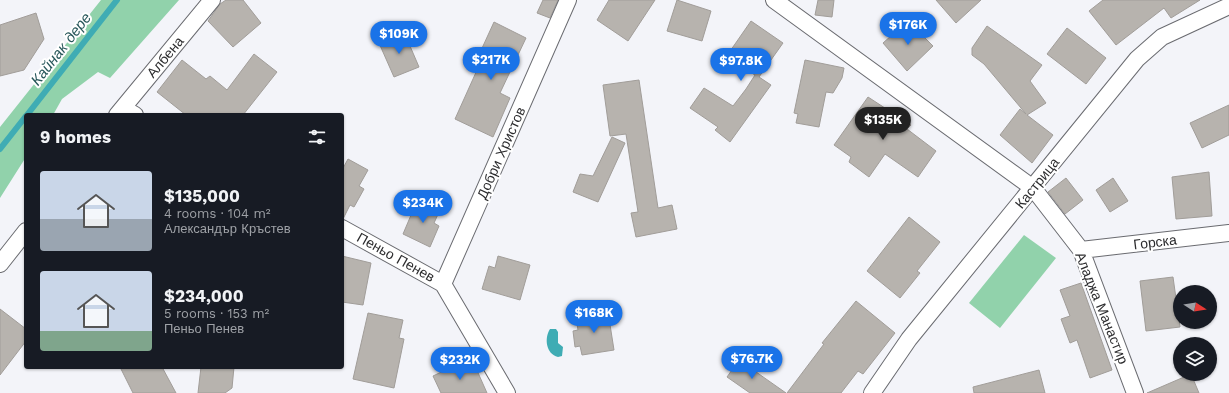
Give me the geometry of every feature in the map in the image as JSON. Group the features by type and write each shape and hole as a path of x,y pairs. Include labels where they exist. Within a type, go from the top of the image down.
{"street":[{"name":"Албена","path":"125,113 212,0"},
{"name":"Добри Христов","path":"444,284 568,0"},
{"name":"Аладжа Манастир","path":"774,0 1033,188 1081,250 1135,393"},
{"name":"Кастрица","path":"872,393 909,339 1137,59 1162,37 1229,6"},
{"name":"Пеньо Пенев","path":"344,229 444,284 507,393"},
{"name":"Горска","path":"1081,250 1229,233"},
{"path":"0,264 24,234"}],"green space":[{"path":"101,0 179,0 110,78 98,72 62,99 54,113 24,113 24,160 0,198 0,127"},
{"path":"1024,235 1056,258 1000,328 969,303"}],"water":[{"path":"550,329 556,329 558,332 558,343 563,347 562,356 558,357 551,353 547,345 547,337"}],"building":[{"path":"226,0 243,0 261,23 233,47 208,21 220,4"},
{"path":"543,0 558,0 550,18 537,13"},
{"path":"609,0 655,0 628,41 597,20"},
{"path":"677,0 711,11 702,41 667,31"},
{"path":"818,0 834,0 832,17 815,15"},
{"path":"936,0 981,0 956,23"},
{"path":"1103,0 1200,0 1171,18 1164,8 1116,45 1089,11"},
{"path":"36,13 44,39 24,70 0,76 0,25"},
{"path":"751,21 783,43 759,77 771,85 730,142 715,130 718,127 690,108 704,88 733,106 746,89 755,75 726,57"},
{"path":"908,21 933,46 907,71 883,43"},
{"path":"494,22 526,38 500,93 510,98 493,137 455,119 482,59 478,57"},
{"path":"987,26 1042,65 1030,81 1046,103 1027,115 1053,135 1032,163 1000,135 1020,109 1026,114 984,64 972,55 972,48"},
{"path":"1067,28 1106,58 1086,84 1047,54"},
{"path":"404,32 419,67 394,77 379,43"},
{"path":"254,54 277,72 245,113 183,113 157,92 182,60 206,79 210,76 227,90"},
{"path":"805,60 844,68 842,78 833,93 826,92 819,127 796,123 798,114 794,113"},
{"path":"639,80 658,208 672,205 677,229 636,237 631,213 638,212 626,134 610,136 603,85"},
{"path":"868,97 911,125 907,129 936,151 918,177 885,154 869,177 849,162 851,157 834,145"},
{"path":"1229,105 1229,135 1202,148 1190,123"},
{"path":"612,137 625,143 598,202 573,192 580,174 593,176"},
{"path":"348,159 368,170 359,186 364,189 354,207 350,205 344,217 344,166"},
{"path":"1209,172 1212,216 1176,219 1172,177"},
{"path":"1066,178 1083,200 1065,214 1048,192"},
{"path":"1113,178 1128,201 1110,212 1096,190"},
{"path":"417,201 440,210 434,223 439,226 430,247 403,234"},
{"path":"909,217 940,242 917,271 920,273 900,298 867,271"},
{"path":"344,256 371,263 363,305 344,302"},
{"path":"498,256 530,265 520,300 482,289 489,266 495,268"},
{"path":"1173,277 1173,328 1146,331 1140,281"},
{"path":"1081,283 1112,370 1090,378 1077,340 1070,343 1061,319 1070,316 1060,290"},
{"path":"856,301 895,333 863,374 858,371 841,393 787,393 824,344 822,343"},
{"path":"0,309 24,327 24,344 0,375"},
{"path":"608,312 614,350 582,355 580,346 575,347 573,331 578,330 576,318"},
{"path":"368,313 403,320 399,338 404,339 394,388 353,379"},
{"path":"739,360 786,393 750,393 727,377"},
{"path":"454,366 460,372 475,366 487,393 441,393 433,376"},
{"path":"121,369 163,369 176,393 133,393"},
{"path":"201,369 234,369 232,388 225,393 198,393"},
{"path":"1039,370 1045,393 974,393 973,387"},
{"path":"1175,381 1194,381 1199,393 1147,393"}],"waterway":[{"name":"Кайнак дере","path":"29,113 117,0"},
{"name":"Кайнак дере","path":"0,149 24,119"}]}
